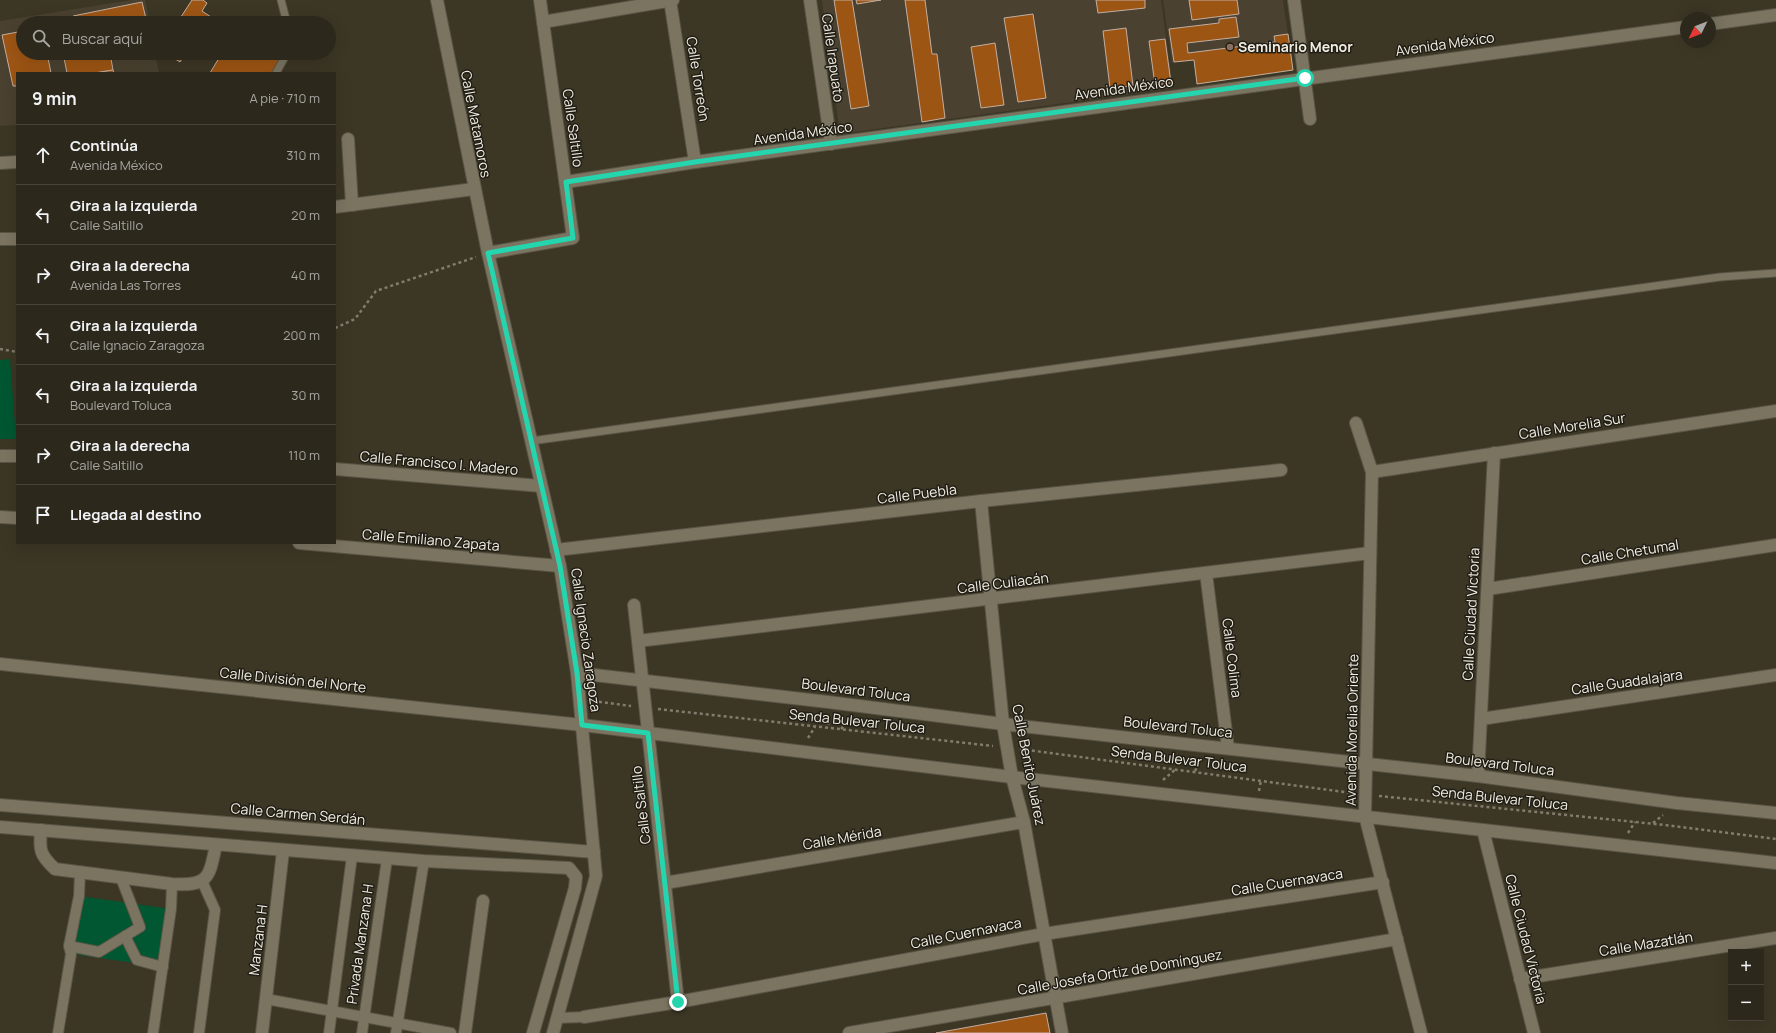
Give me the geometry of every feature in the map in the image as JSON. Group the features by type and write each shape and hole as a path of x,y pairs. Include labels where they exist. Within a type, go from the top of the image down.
{"street":[{"name":"Calle Matamoros","path":"437,0 488,253"},
{"name":"Calle Saltillo","path":"488,253 573,238 540,0"},
{"path":"543,22 672,0"},
{"name":"Calle Torreón","path":"672,0 695,162"},
{"name":"Calle Irapuato","path":"810,0 831,144"},
{"path":"1294,0 1310,119"},
{"path":"1716,23 1776,15"},
{"name":"Avenida México","path":"566,182 695,162 1680,28"},
{"path":"348,139 352,205"},
{"path":"0,163 16,162"},
{"path":"336,208 474,189"},
{"path":"0,239 16,239"},
{"name":"Calle Ignacio Zaragoza","path":"488,253 560,566 577,673 594,852 596,876 553,1033"},
{"name":"Calle Morelia Sur","path":"1372,472 1776,410"},
{"name":"Avenida Morelia Oriente","path":"1356,423 1372,472 1365,816 1421,1033"},
{"name":"Calle Ciudad Victoria","path":"1478,776 1494,453"},
{"path":"0,456 16,456"},
{"name":"Calle Francisco I. Madero","path":"336,469 541,486"},
{"name":"Calle Puebla","path":"556,550 981,501 1281,470"},
{"name":"Calle Benito Juárez","path":"981,501 992,600 1003,724 1012,777 1024,822 1062,1033"},
{"path":"0,517 16,518"},
{"name":"Calle Emiliano Zapata","path":"310,544 560,566"},
{"name":"Calle Chetumal","path":"1488,589 1776,545"},
{"name":"Calle Culiacán","path":"638,641 992,600 1370,553"},
{"name":"Calle Colima","path":"1206,573 1228,748"},
{"name":"Calle Saltillo","path":"634,605 678,1002"},
{"name":"Calle División del Norte","path":"0,664 582,725"},
{"name":"Boulevard Toluca","path":"577,673 1003,724 1478,776 1678,803 1776,813"},
{"name":"Calle Guadalajara","path":"1481,719 1776,675"},
{"path":"582,725 1012,777 1776,864"},
{"name":"Calle Carmen Serdán","path":"0,805 594,852"},
{"name":"Calle Mérida","path":"666,883 1024,822"},
{"path":"0,827 352,856 569,868 576,877 576,888 533,1033"},
{"path":"41,830 40,847 45,859 55,869 172,884 189,885 202,881 210,872 216,845"},
{"name":"Calle Ciudad Victoria","path":"1483,830 1534,1033"},
{"name":"Manzana H","path":"262,1033 283,851"},
{"path":"329,1033 352,856"},
{"name":"Privada Manzana H","path":"362,1033 387,858"},
{"path":"397,1028 424,861"},
{"path":"58,1033 71,954 69,946 79,896 80,873"},
{"path":"69,946 99,952 140,927 121,878"},
{"path":"199,1033 215,910 202,881"},
{"name":"Calle Cuernavaca","path":"557,1018 584,1017 678,1002 1044,934 1382,882"},
{"path":"153,1033 171,909 172,884"},
{"path":"466,1033 483,901"},
{"path":"125,936 137,960 163,967"},
{"name":"Calle Mazatlán","path":"1520,979 1776,938"},
{"name":"Calle Josefa Ortiz de Domínguez","path":"849,1033 884,1030 1055,998 1397,939"},
{"path":"266,999 364,1017 397,1028 451,1033"}],"lane":[{"path":"281,0 286,16"},
{"path":"277,72 283,60"},
{"path":"531,441 1704,279 1776,273"}],"path":[{"path":"336,328 355,319 376,291 424,273 488,253"},
{"path":"0,349 16,352"},
{"name":"Senda Bulevar Toluca","path":"580,700 1008,748 1366,795 1665,824 1776,839"}],"shaded area":[{"path":"132,0 145,0 148,16 31,16"},
{"path":"822,0 1161,0 1173,88 840,134"},
{"name":"Seminario Menor","path":"1163,0 1283,0 1293,70 1197,84 1194,60 1172,63"},
{"path":"16,18 16,60 156,60 159,72 16,72 16,125 0,126 0,21"}],"green space":[{"path":"10,359 16,439 0,439 0,360"},
{"path":"79,896 171,909 163,967 71,954"}],"building":[{"path":"192,0 203,0 207,3 202,11 210,16 182,16"},
{"path":"834,0 852,0 869,106 851,109"},
{"path":"856,0 881,0 857,4"},
{"path":"905,0 925,0 932,54 937,54 945,118 922,122"},
{"path":"1096,0 1145,0 1145,8 1098,13"},
{"path":"1189,0 1237,0 1239,14 1192,20"},
{"path":"142,2 145,16 73,16"},
{"path":"1033,14 1046,98 1018,102 1004,18"},
{"path":"1236,17 1239,37 1187,43 1188,53 1275,42 1274,36 1288,34 1293,70 1197,84 1194,60 1174,62 1169,29 1219,23 1219,19"},
{"path":"1126,28 1133,86 1110,88 1103,31"},
{"path":"16,32 16,60 48,60 51,72 16,72 16,86 13,86 2,35"},
{"path":"1165,39 1171,83 1155,85 1149,41"},
{"path":"995,43 1004,105 981,108 971,47"},
{"path":"64,60 111,60 113,70 101,72 67,72"},
{"path":"218,60 280,60 273,72 211,72"},
{"path":"113,70 114,72 101,72"},
{"path":"1046,1013 1050,1033 936,1033"}],"place":[{"name":"Seminario Menor","path":"1230,47"}],"route":[{"path":"678,1002 666,883 648,733 582,725 577,673 560,566 488,253 573,238 566,182 695,162 1305,78"}]}
